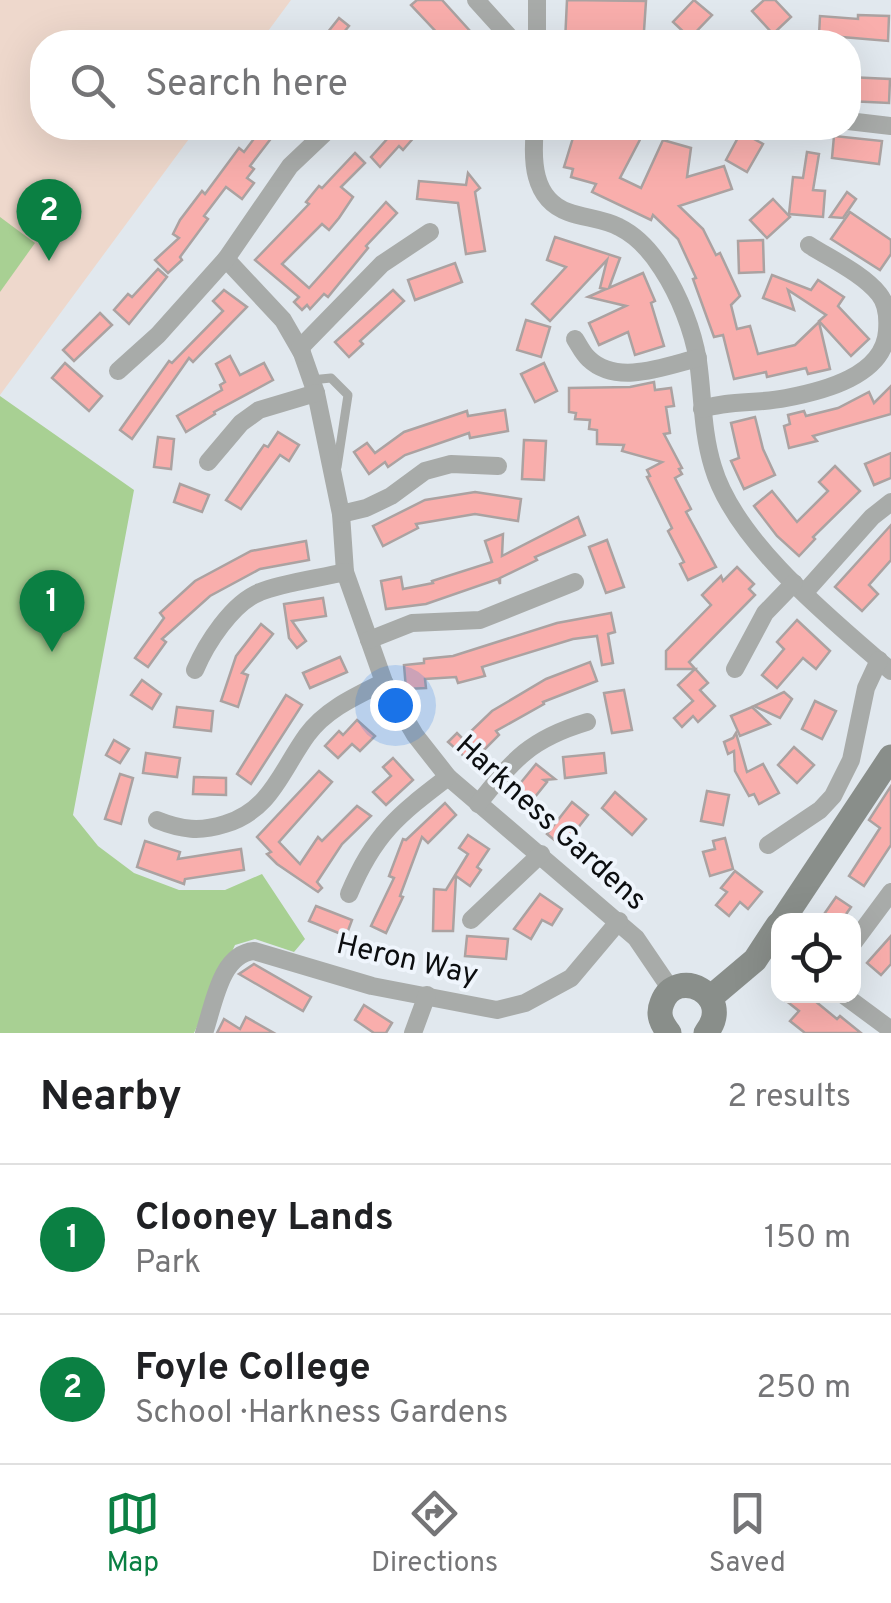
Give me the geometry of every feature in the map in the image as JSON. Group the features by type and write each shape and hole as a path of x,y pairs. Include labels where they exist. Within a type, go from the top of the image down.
{"main road":[{"path":"787,913 891,757"},
{"path":"713,1021 771,936"},
{"path":"665,1032 661,1004 672,990 688,986 704,991 713,1021"}],"street":[{"path":"476,0 503,30"},
{"path":"537,0 537,30"},
{"path":"861,123 891,126"},
{"path":"118,371 158,336 226,259 290,166 317,140"},
{"path":"535,140 535,170 541,191 564,211 619,226 650,251 681,304 698,358 711,463 720,491 745,531 885,666 866,688 851,760 833,796 820,810 768,845"},
{"path":"302,354 300,348 382,264 430,232"},
{"path":"702,409 722,403 779,400 810,393 861,371 873,363 886,345 888,318 880,294 809,245"},
{"name":"Harkness Gardens","path":"226,259 283,320 302,354 314,386 341,514 345,572 384,682 415,735 448,777 636,938 672,990"},
{"path":"575,339 589,360 612,371 632,373 698,358"},
{"path":"208,462 241,423 259,410 314,386"},
{"path":"341,514 366,508 425,472 451,464 498,466"},
{"path":"735,668 765,613 800,587 891,502"},
{"path":"195,670 201,655 230,617 258,592 345,572"},
{"path":"370,640 412,622 480,620 575,582"},
{"path":"158,820 186,830 206,831 250,815 274,790 308,734 333,709 384,682"},
{"path":"478,804 527,748 552,732 587,722"},
{"path":"348,894 362,861 383,830 448,777"},
{"path":"472,920 541,854"},
{"path":"861,933 891,892"},
{"name":"Heron Way","path":"204,1033 230,962 242,952 254,951 372,986 497,1010 524,1003 570,978 618,921"},
{"path":"413,1033 427,995"},
{"path":"854,1003 891,1030"}],"lane":[{"path":"314,386 332,378 348,396 334,486"}],"shaded area":[{"path":"0,0 291,0 269,30 30,30 30,140 188,140 0,395"}],"green space":[{"path":"0,217 35,243 0,292"},
{"path":"0,396 134,490 73,815 98,846 134,873 179,890 225,890 262,874 305,939 294,952 255,939 235,945 194,1033 0,1033"}],"building":[{"path":"417,0 442,0 469,30 434,30 411,5"},
{"path":"567,0 646,1 644,30 566,30"},
{"path":"694,0 712,15 698,30 682,30 673,22"},
{"path":"764,0 775,0 791,17 777,30 769,30 752,11"},
{"path":"858,15 889,16 888,41 861,39 861,30 819,30 820,16 858,19"},
{"path":"339,18 349,26 346,30 330,30"},
{"path":"861,78 890,79 889,103 861,102"},
{"path":"253,140 270,140 250,166 254,169 247,178 254,183 242,199 226,187 204,216 208,219 180,257 182,260 168,273 155,260 179,238 173,234 180,220 239,148 244,152"},
{"path":"386,140 412,140 403,150 399,146 380,167 371,157"},
{"path":"572,140 640,140 620,178 641,188 663,140 691,148 687,177 724,166 732,189 679,206 703,229 716,255 720,253 740,296 731,305 737,329 750,326 758,354 795,345 819,322 830,369 808,374 806,368 767,377 766,372 734,379 723,335 714,337 693,279 696,278 678,239 653,215 651,220 592,192 596,184 571,177 573,169 564,167"},
{"path":"737,140 763,144 747,172 726,160"},
{"path":"834,140 882,141 879,164 832,158"},
{"path":"807,152 819,154 813,190 825,191 823,217 789,214 793,177 803,178"},
{"path":"355,153 365,163 341,187 353,197 329,230 322,224 282,264 309,288 386,202 397,213 366,246 328,297 324,294 310,309 307,305 302,310 294,302 299,297 255,260 309,204 306,202 319,186 322,188"},
{"path":"468,173 480,188 475,192 485,251 466,254 458,203 417,199 419,181 466,185"},
{"path":"847,192 856,199 843,218 830,217"},
{"path":"773,199 790,217 767,238 750,220"},
{"path":"850,212 891,240 891,254 880,270 831,239"},
{"path":"555,237 620,258 609,288 643,273 655,301 651,303 664,346 635,355 628,332 599,345 589,323 626,306 588,297 606,289 600,288 607,260 550,321 532,304 566,267 547,260"},
{"path":"763,240 764,272 739,273 738,241"},
{"path":"455,263 462,282 415,300 408,280"},
{"path":"158,269 167,277 129,324 114,310"},
{"path":"772,275 811,290 818,280 844,297 838,306 869,339 851,356 819,321 826,315 788,290 794,310 763,298"},
{"path":"224,290 247,307 193,362 189,358 132,439 120,430 169,361 172,363 223,311 213,301"},
{"path":"393,290 404,301 360,341 363,344 349,357 335,342"},
{"path":"100,313 112,325 74,361 63,350"},
{"path":"526,320 550,327 541,357 517,350"},
{"path":"230,356 240,375 264,363 273,380 186,432 177,416 222,390 220,385 225,382 216,364"},
{"path":"65,363 102,396 89,411 52,378"},
{"path":"544,363 557,391 535,402 521,374"},
{"path":"654,382 655,390 671,388 674,406 666,407 670,433 664,434 682,468 682,474 675,478 691,509 686,512 716,567 688,580 680,564 684,562 668,531 672,528 647,477 647,470 662,462 622,451 624,445 597,444 597,430 589,429 590,420 575,419 576,413 569,412 569,388 630,387"},
{"path":"891,386 891,414 813,436 817,441 789,448 784,426 790,424 788,415 804,411 806,416 838,408 869,392 874,403"},
{"path":"505,410 508,431 470,438 469,433 405,455 388,467 385,462 369,474 354,452 367,443 375,453 404,432 467,411 468,416"},
{"path":"755,417 775,475 744,489 731,461 739,458 731,423"},
{"path":"278,432 299,445 289,461 280,455 241,509 226,500 264,445 268,447"},
{"path":"158,437 174,439 171,469 154,467"},
{"path":"524,440 546,441 544,480 522,479"},
{"path":"891,453 891,478 874,485 865,464"},
{"path":"835,466 860,491 799,556 754,506 772,491 797,522 828,491 819,482"},
{"path":"180,484 209,495 202,512 174,502"},
{"path":"475,492 521,499 518,521 475,514 416,524 418,528 383,546 373,526 425,500"},
{"path":"578,517 585,535 535,557 537,560 500,578 500,584 498,579 426,604 386,609 381,581 401,577 403,589 433,583 492,562 485,541 503,534 502,556"},
{"path":"891,525 891,560 869,585 878,594 862,611 835,587"},
{"path":"607,540 624,587 606,593 589,547"},
{"path":"306,541 309,560 260,569 210,596 162,639 166,642 148,667 135,658 164,618 160,613 195,581 251,551"},
{"path":"737,567 754,584 749,589 755,595 689,662 708,683 700,690 715,706 698,722 693,716 682,727 674,718 693,701 678,685 695,669 666,669 666,651 711,605 702,595"},
{"path":"323,598 326,616 292,621 306,641 297,648 289,638 284,604"},
{"path":"611,613 615,632 608,634 613,663 602,665 597,636 573,639 482,667 485,676 458,683 456,677 425,679 426,688 406,689 404,665 453,656 557,623"},
{"path":"797,620 830,651 816,669 803,658 777,688 762,675 784,649 777,642"},
{"path":"261,624 273,634 242,673 248,675 238,707 221,701 236,656"},
{"path":"340,657 347,672 310,688 303,673"},
{"path":"590,662 597,681 543,702 496,731 499,735 484,750 478,744 466,758 448,742 457,733 463,739 492,711 546,679"},
{"path":"142,680 161,694 152,709 131,695"},
{"path":"624,690 632,730 612,733 604,693"},
{"path":"784,692 792,699 780,718 754,706"},
{"path":"286,695 302,705 251,784 237,774"},
{"path":"815,701 836,711 822,739 802,729"},
{"path":"177,707 213,711 211,731 174,727"},
{"path":"752,707 770,724 740,736 731,716"},
{"path":"357,720 375,736 360,751 352,744 338,758 325,746"},
{"path":"736,733 747,772 763,764 779,793 759,804 754,794 749,796 735,771 734,751 728,754 724,742"},
{"path":"114,740 129,749 120,763 106,755"},
{"path":"794,747 814,765 797,783 778,765"},
{"path":"146,753 180,758 177,777 143,773"},
{"path":"604,753 606,773 565,778 563,757"},
{"path":"393,758 413,780 386,805 373,792 391,776 383,767"},
{"path":"536,764 555,779 544,780 547,782 526,808 510,796"},
{"path":"319,771 332,782 279,842 300,864 318,837 322,841 357,806 371,816 342,844 317,882 322,888 318,892 277,864 257,837"},
{"path":"120,774 133,778 121,824 105,819"},
{"path":"194,777 226,778 226,795 193,794"},
{"path":"891,786 891,845 864,886 849,876 880,828 869,820"},
{"path":"707,791 729,795 723,825 701,821"},
{"path":"615,792 646,819 632,835 602,808"},
{"path":"572,802 588,815 563,847 547,834"},
{"path":"445,803 456,815 428,843 422,837 400,896 403,897 386,933 371,926 394,878 389,876 403,839"},
{"path":"468,835 489,849 470,886 456,876 453,931 433,931 434,889 446,890 468,854 459,848"},
{"path":"725,838 733,869 710,876 703,852 715,849 713,841"},
{"path":"145,841 180,852 178,859 241,849 244,870 185,879 184,884 137,867"},
{"path":"735,871 762,892 748,909 740,902 729,916 716,905 727,892 721,888"},
{"path":"540,894 562,909 552,925 542,920 531,939 514,929"},
{"path":"836,897 851,907 847,913 825,913"},
{"path":"316,906 352,920 346,936 309,921"},
{"path":"467,936 508,939 506,959 465,956"},
{"path":"891,936 891,964 881,975 867,963"},
{"path":"254,964 311,997 303,1011 239,974"},
{"path":"789,1003 818,1003 861,1033 805,1033 790,1021 799,1011"},
{"path":"364,1005 392,1023 386,1033 374,1033 355,1020"},
{"path":"246,1017 274,1033 217,1033 224,1019 240,1029"}],"place":[{"name":"Foyle College","path":"49,261"},
{"name":"Clooney Lands","path":"52,652"}]}
